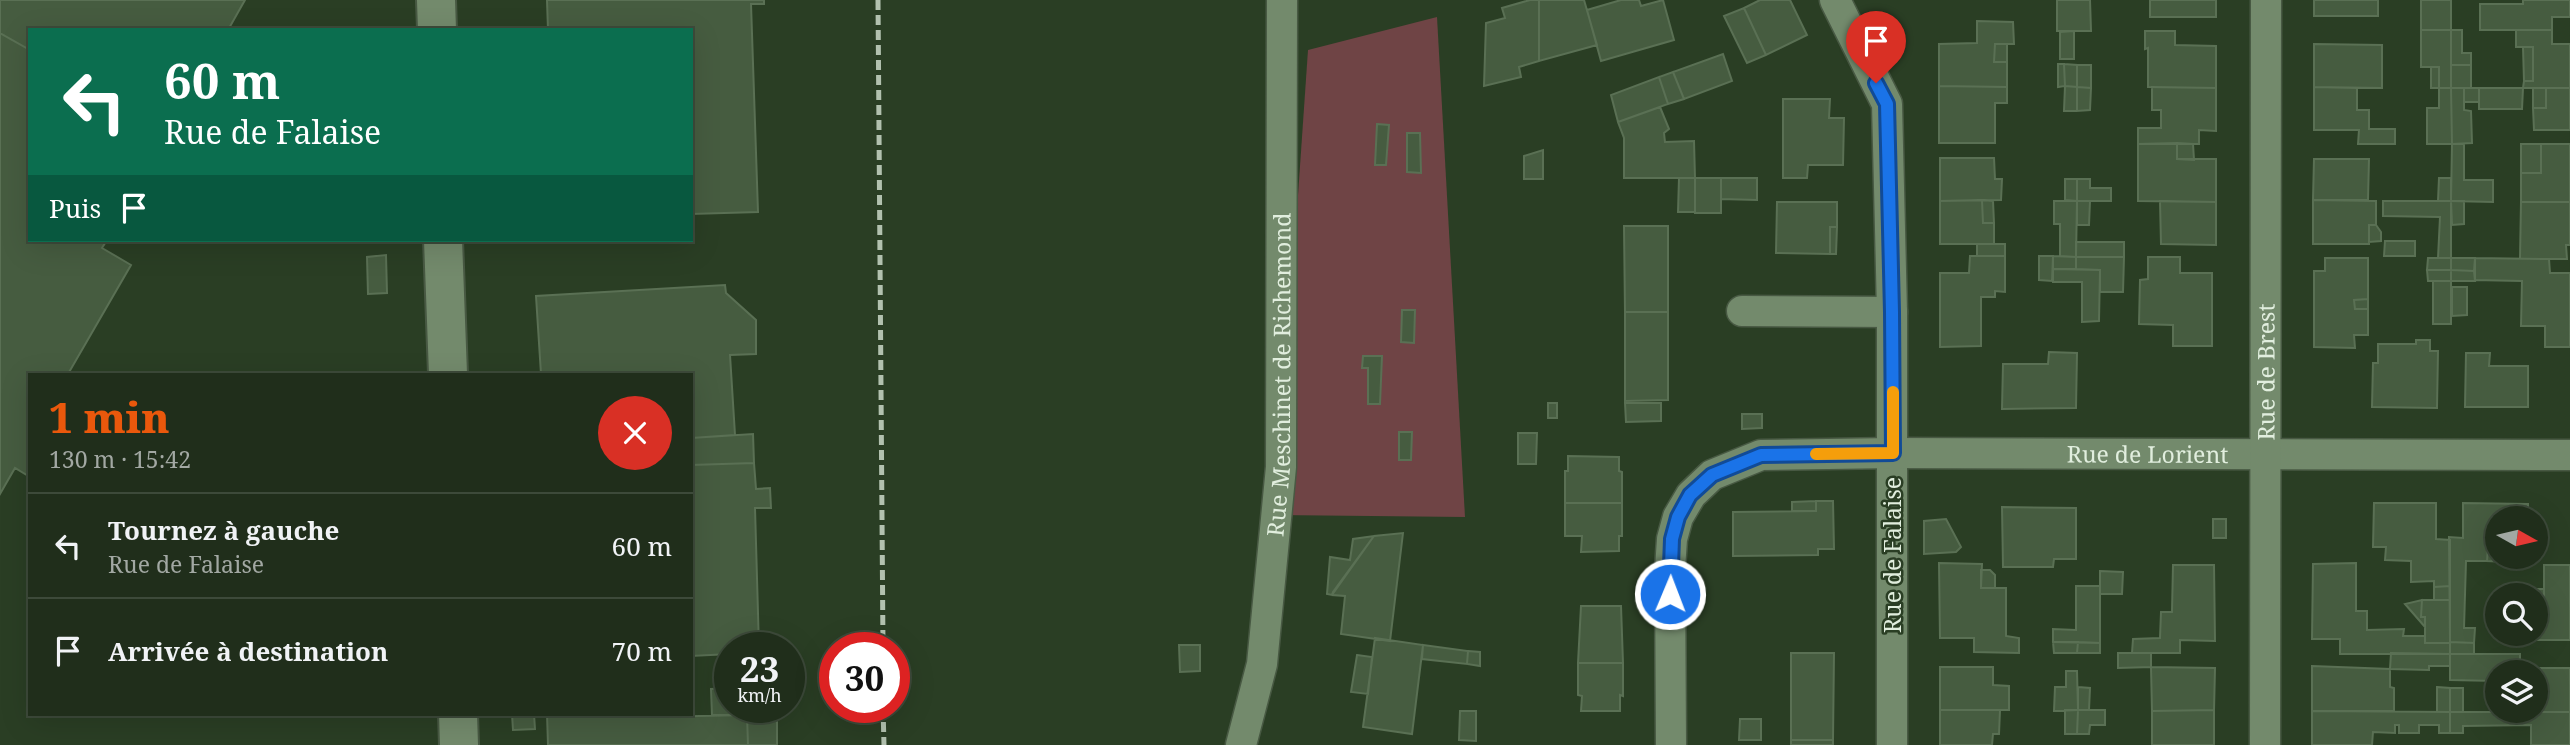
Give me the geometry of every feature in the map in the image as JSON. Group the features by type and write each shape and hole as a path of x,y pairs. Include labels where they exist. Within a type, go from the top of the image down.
{"main road":[{"path":"436,0 437,28"},
{"path":"443,242 448,373"},
{"path":"458,716 459,745"}],"street":[{"name":"Rue Meschinet de Richemond","path":"1241,745 1262,664 1280,467 1282,0"},
{"name":"Rue de Falaise","path":"1835,0 1887,104 1892,312 1892,745"},
{"name":"Rue de Brest","path":"2265,745 2266,0"},
{"path":"1742,311 1892,312"},
{"name":"Rue de Lorient","path":"1671,745 1672,539 1678,517 1690,495 1712,475 1761,455 2570,455"}],"shaded area":[{"path":"1437,17 1465,517 1276,515 1308,50"}],"building":[{"path":"0,0 245,0 229,28 28,28 28,49 0,33"},
{"path":"547,0 764,0 764,4 751,4 758,212 693,214 693,28 548,28"},
{"path":"1539,0 1539,61 1519,67 1521,77 1484,86 1486,23 1505,18 1502,8"},
{"path":"1539,0 1584,0 1597,45 1539,61"},
{"path":"1621,0 1639,0 1641,6 1663,0 1674,40 1601,61 1587,10"},
{"path":"1760,0 1790,0 1807,35 1766,55 1744,8"},
{"path":"2057,0 2090,0 2091,31 2057,31"},
{"path":"2150,0 2216,0 2216,17 2150,17"},
{"path":"2314,0 2378,0 2378,16 2314,16"},
{"path":"2421,0 2451,0 2451,30 2421,30"},
{"path":"2523,0 2570,0 2570,17 2552,17 2552,30 2480,30 2480,4 2523,4"},
{"path":"1744,8 1766,55 1747,63 1724,16"},
{"path":"1977,21 2013,22 2014,44 1995,44 1994,62 2007,62 2007,87 1939,86 1939,44 1977,43"},
{"path":"2421,30 2451,30 2451,88 2439,88 2439,67 2421,67"},
{"path":"2451,30 2462,30 2462,53 2471,53 2471,65 2451,65"},
{"path":"2516,30 2552,30 2552,44 2570,44 2570,88 2523,88 2524,81 2533,81 2533,47 2516,47"},
{"path":"2074,31 2074,59 2060,59 2060,32"},
{"path":"2145,31 2175,31 2175,45 2216,46 2216,88 2148,87"},
{"path":"0,33 28,49 28,242 106,242 102,248 131,265 69,373 28,373 28,476 15,468 0,494"},
{"path":"1995,44 2007,44 2007,62 1994,62"},
{"path":"2314,44 2382,45 2382,88 2314,87"},
{"path":"2523,47 2533,47 2533,81 2524,81"},
{"path":"1723,54 1732,81 1684,99 1673,72"},
{"path":"2058,64 2064,64 2065,86 2058,87"},
{"path":"2064,64 2077,65 2077,87 2065,86"},
{"path":"2077,65 2091,65 2091,88 2077,87"},
{"path":"2451,65 2471,65 2471,88 2451,88"},
{"path":"2431,67 2439,67 2439,88 2431,88"},
{"path":"1673,72 1684,99 1668,104 1659,77"},
{"path":"1659,77 1668,104 1618,122 1611,95"},
{"path":"1939,86 2007,87 2007,103 1995,103 1995,143 1939,143"},
{"path":"2065,86 2077,87 2077,111 2064,111"},
{"path":"2077,87 2091,88 2090,110 2077,111"},
{"path":"2152,87 2216,88 2216,131 2199,130 2199,144 2138,144 2138,128 2161,128 2161,110 2152,110"},
{"path":"2314,87 2357,88 2357,110 2369,110 2369,129 2395,129 2395,144 2358,144 2359,130 2314,130"},
{"path":"2439,88 2451,88 2452,144 2427,144 2427,108 2439,108"},
{"path":"2451,88 2464,88 2464,110 2471,111 2472,143 2452,144"},
{"path":"2464,88 2479,88 2479,102 2464,102"},
{"path":"2479,88 2523,88 2522,109 2479,109"},
{"path":"2533,88 2546,88 2546,108 2533,108"},
{"path":"2546,88 2570,88 2570,130 2534,130 2533,108 2546,108"},
{"path":"1783,99 1830,99 1829,118 1844,118 1843,165 1808,165 1807,178 1783,178"},
{"path":"1660,107 1669,129 1664,133 1665,142 1694,141 1695,178 1624,178 1624,138 1618,122"},
{"path":"1377,124 1389,125 1386,165 1375,165"},
{"path":"1407,133 1420,133 1421,173 1407,172"},
{"path":"2177,143 2177,159 2216,159 2216,202 2138,201 2138,144"},
{"path":"2177,143 2193,144 2194,160 2177,159"},
{"path":"2452,144 2464,144 2464,180 2493,180 2493,202 2451,201"},
{"path":"2521,144 2541,144 2541,173 2521,173"},
{"path":"2541,144 2570,144 2570,202 2521,202 2521,173 2541,173"},
{"path":"1543,150 1543,179 1524,179 1524,156"},
{"path":"1940,158 1994,158 1995,179 2002,179 2001,200 1940,201"},
{"path":"2314,159 2369,159 2368,200 2313,200"},
{"path":"1679,178 1695,178 1695,212 1678,212"},
{"path":"1695,178 1721,178 1721,213 1695,213"},
{"path":"1721,178 1757,178 1757,200 1721,199"},
{"path":"2439,178 2451,178 2451,201 2438,201"},
{"path":"2065,179 2077,179 2077,201 2065,200"},
{"path":"2077,179 2090,179 2090,188 2111,188 2111,201 2077,201"},
{"path":"1982,200 1993,201 1994,223 1983,223"},
{"path":"1982,200 1983,223 1994,223 1994,244 1940,244 1940,201"},
{"path":"2313,200 2376,201 2376,225 2369,225 2369,244 2313,244"},
{"path":"2054,201 2077,201 2076,257 2060,256 2060,224 2054,224"},
{"path":"2077,201 2090,201 2089,225 2077,225"},
{"path":"2160,201 2216,202 2216,245 2161,244"},
{"path":"2383,201 2451,201 2451,258 2438,258 2440,217 2383,216"},
{"path":"2451,201 2464,201 2464,224 2452,225"},
{"path":"1777,202 1837,202 1837,227 1830,227 1830,254 1776,253"},
{"path":"2521,202 2570,202 2570,245 2566,245 2567,259 2520,259"},
{"path":"2369,225 2376,225 2381,232 2381,241 2369,242"},
{"path":"1624,226 1668,226 1668,312 1625,312"},
{"path":"1830,227 1837,227 1836,254 1830,254"},
{"path":"2385,241 2415,241 2415,256 2384,256"},
{"path":"2076,242 2124,242 2124,257 2076,257"},
{"path":"1977,244 2005,244 2005,256 1977,256"},
{"path":"386,255 387,293 368,294 367,257"},
{"path":"1970,256 2005,256 2005,292 1995,291 1995,297 1981,297 1981,346 1940,347 1940,273 1969,273"},
{"path":"2039,256 2053,256 2052,281 2039,280"},
{"path":"2053,256 2076,257 2076,269 2053,269"},
{"path":"2076,257 2124,257 2123,292 2100,292 2100,270 2076,269"},
{"path":"2148,257 2180,257 2180,273 2212,273 2212,346 2173,346 2173,325 2139,324 2140,280 2148,279"},
{"path":"2325,258 2368,258 2368,299 2354,300 2355,309 2368,309 2368,335 2354,335 2355,348 2314,347 2314,271 2325,271"},
{"path":"2428,258 2451,258 2451,270 2427,270"},
{"path":"2451,258 2475,258 2474,271 2451,270"},
{"path":"2475,258 2549,259 2550,273 2570,273 2570,347 2545,347 2545,326 2521,326 2522,281 2475,280"},
{"path":"2053,269 2100,270 2099,321 2082,322 2082,282 2053,282"},
{"path":"2427,270 2451,270 2451,281 2428,281"},
{"path":"2451,270 2474,271 2475,281 2451,281"},
{"path":"2433,281 2451,281 2451,324 2433,324"},
{"path":"725,285 726,293 756,320 756,354 730,355 735,435 693,438 693,373 541,373 536,296"},
{"path":"2452,287 2467,287 2467,315 2452,316"},
{"path":"2368,299 2368,309 2355,309 2354,300"},
{"path":"1402,310 1415,310 1414,343 1401,342"},
{"path":"1625,312 1668,312 1668,400 1625,401"},
{"path":"2416,340 2430,340 2430,351 2438,351 2437,408 2372,407 2373,363 2378,363 2378,344 2416,344"},
{"path":"2049,352 2077,353 2076,408 2002,409 2003,364 2048,364"},
{"path":"2466,353 2490,353 2489,366 2528,366 2528,407 2465,407"},
{"path":"1363,356 1382,356 1380,404 1368,404 1368,368 1362,368"},
{"path":"1548,403 1557,403 1557,418 1548,418"},
{"path":"1625,403 1661,403 1661,421 1626,422"},
{"path":"1742,414 1762,414 1762,428 1742,429"},
{"path":"1399,432 1412,432 1411,460 1399,460"},
{"path":"1518,433 1537,433 1536,464 1518,464"},
{"path":"753,434 754,463 693,465 693,438"},
{"path":"1568,456 1619,457 1622,503 1565,503"},
{"path":"754,463 756,489 770,488 771,508 755,508 759,632 714,632 714,655 693,656 693,465"},
{"path":"1816,501 1833,501 1834,549 1818,549 1818,555 1733,556 1733,512 1816,511"},
{"path":"1816,501 1816,511 1792,511 1792,502"},
{"path":"1565,503 1622,503 1619,551 1581,552 1582,536 1565,536"},
{"path":"2374,503 2436,503 2436,539 2450,540 2450,586 2434,587 2434,581 2411,582 2411,561 2385,560 2386,547 2373,547"},
{"path":"2463,503 2528,504 2485,506 2485,561 2466,561 2464,628 2475,628 2474,643 2450,642 2449,537 2463,538"},
{"path":"2002,507 2076,508 2076,559 2054,559 2053,567 2003,567"},
{"path":"1946,519 1961,547 1956,552 1924,554 1924,521"},
{"path":"2213,519 2226,519 2226,538 2213,538"},
{"path":"1403,533 1390,641 1341,634 1345,596 1332,595 1333,592 1374,536"},
{"path":"1374,536 1332,595 1327,594 1330,557 1350,560 1353,539"},
{"path":"1939,563 1982,564 1981,588 2006,588 2006,636 2019,638 2019,653 1974,652 1974,638 1940,638"},
{"path":"2356,563 2356,611 2367,611 2367,630 2404,629 2403,636 2425,636 2425,643 2450,643 2450,654 2340,654 2340,639 2312,639 2313,564"},
{"path":"2173,565 2214,565 2215,641 2180,640 2180,653 2132,653 2133,639 2160,638 2161,612 2172,612"},
{"path":"2548,565 2570,565 2570,640 2548,640 2548,583 2544,583 2544,569 2548,569"},
{"path":"1981,570 1990,570 1995,575 1995,588 1981,588"},
{"path":"2100,571 2123,572 2122,594 2100,594"},
{"path":"2076,586 2100,586 2100,643 2053,642 2053,629 2076,630"},
{"path":"2450,586 2450,600 2434,600 2434,587"},
{"path":"2422,600 2421,617 2425,617 2425,627 2405,604"},
{"path":"2422,600 2450,600 2450,643 2425,643 2425,617 2421,617"},
{"path":"1581,606 1621,606 1623,663 1578,663"},
{"path":"1375,638 1423,645 1412,734 1363,727"},
{"path":"2053,642 2078,642 2077,653 2054,653"},
{"path":"2078,642 2100,643 2100,653 2077,653"},
{"path":"2450,642 2474,643 2474,654 2450,654"},
{"path":"1179,645 1200,645 1200,671 1180,672"},
{"path":"1423,645 1468,651 1467,664 1422,659"},
{"path":"1468,651 1480,652 1480,666 1467,664"},
{"path":"1791,653 1834,653 1833,740 1791,740"},
{"path":"2118,653 2151,653 2151,667 2118,668"},
{"path":"2391,653 2450,654 2450,666 2429,666 2429,670 2390,669"},
{"path":"2450,654 2520,654 2520,660 2485,660 2485,681 2450,680"},
{"path":"1357,655 1372,657 1368,694 1351,692"},
{"path":"1578,663 1623,663 1620,711 1581,711"},
{"path":"2312,666 2390,669 2390,687 2394,688 2394,711 2312,711"},
{"path":"1940,667 1993,667 1993,685 2009,686 2009,710 1940,710"},
{"path":"2151,667 2215,668 2214,710 2152,711"},
{"path":"2548,668 2570,668 2570,712 2548,712"},
{"path":"2066,671 2077,671 2078,710 2054,711 2055,687 2066,687"},
{"path":"2078,687 2090,688 2089,710 2078,710"},
{"path":"2437,687 2450,688 2450,712 2437,712"},
{"path":"2450,688 2463,688 2463,712 2450,712"},
{"path":"711,689 714,689 714,715 712,715"},
{"path":"1940,710 2000,710 1999,734 1993,734 1992,745 1940,745"},
{"path":"2065,710 2078,710 2077,734 2065,734"},
{"path":"2078,710 2105,710 2105,725 2090,725 2089,734 2077,734"},
{"path":"2214,710 2214,745 2152,745 2152,711"},
{"path":"1460,711 1476,711 1476,741 1459,740"},
{"path":"2312,711 2450,712 2450,733 2439,733 2439,725 2419,725 2419,733 2399,733 2399,725 2395,725 2395,733 2373,732 2372,745 2312,745"},
{"path":"2450,712 2485,712 2485,723 2548,723 2548,712 2570,712 2570,745 2531,745 2531,725 2463,726 2463,733 2450,733"},
{"path":"512,716 534,716 535,729 513,730"},
{"path":"547,716 714,716 714,723 747,723 748,745 548,745"},
{"path":"1740,719 1761,719 1761,740 1739,740"},
{"path":"747,723 777,723 777,745 748,745"},
{"path":"1791,740 1833,740 1833,745 1791,745"}],"railway":[{"path":"878,0 883,632"},
{"path":"883,723 884,745"}],"slow traffic":[{"path":"1816,454 1893,453 1893,392"}],"route":[{"path":"1670,594 1672,539 1678,517 1690,495 1712,475 1761,455 1893,453 1887,104 1876,83"}]}
